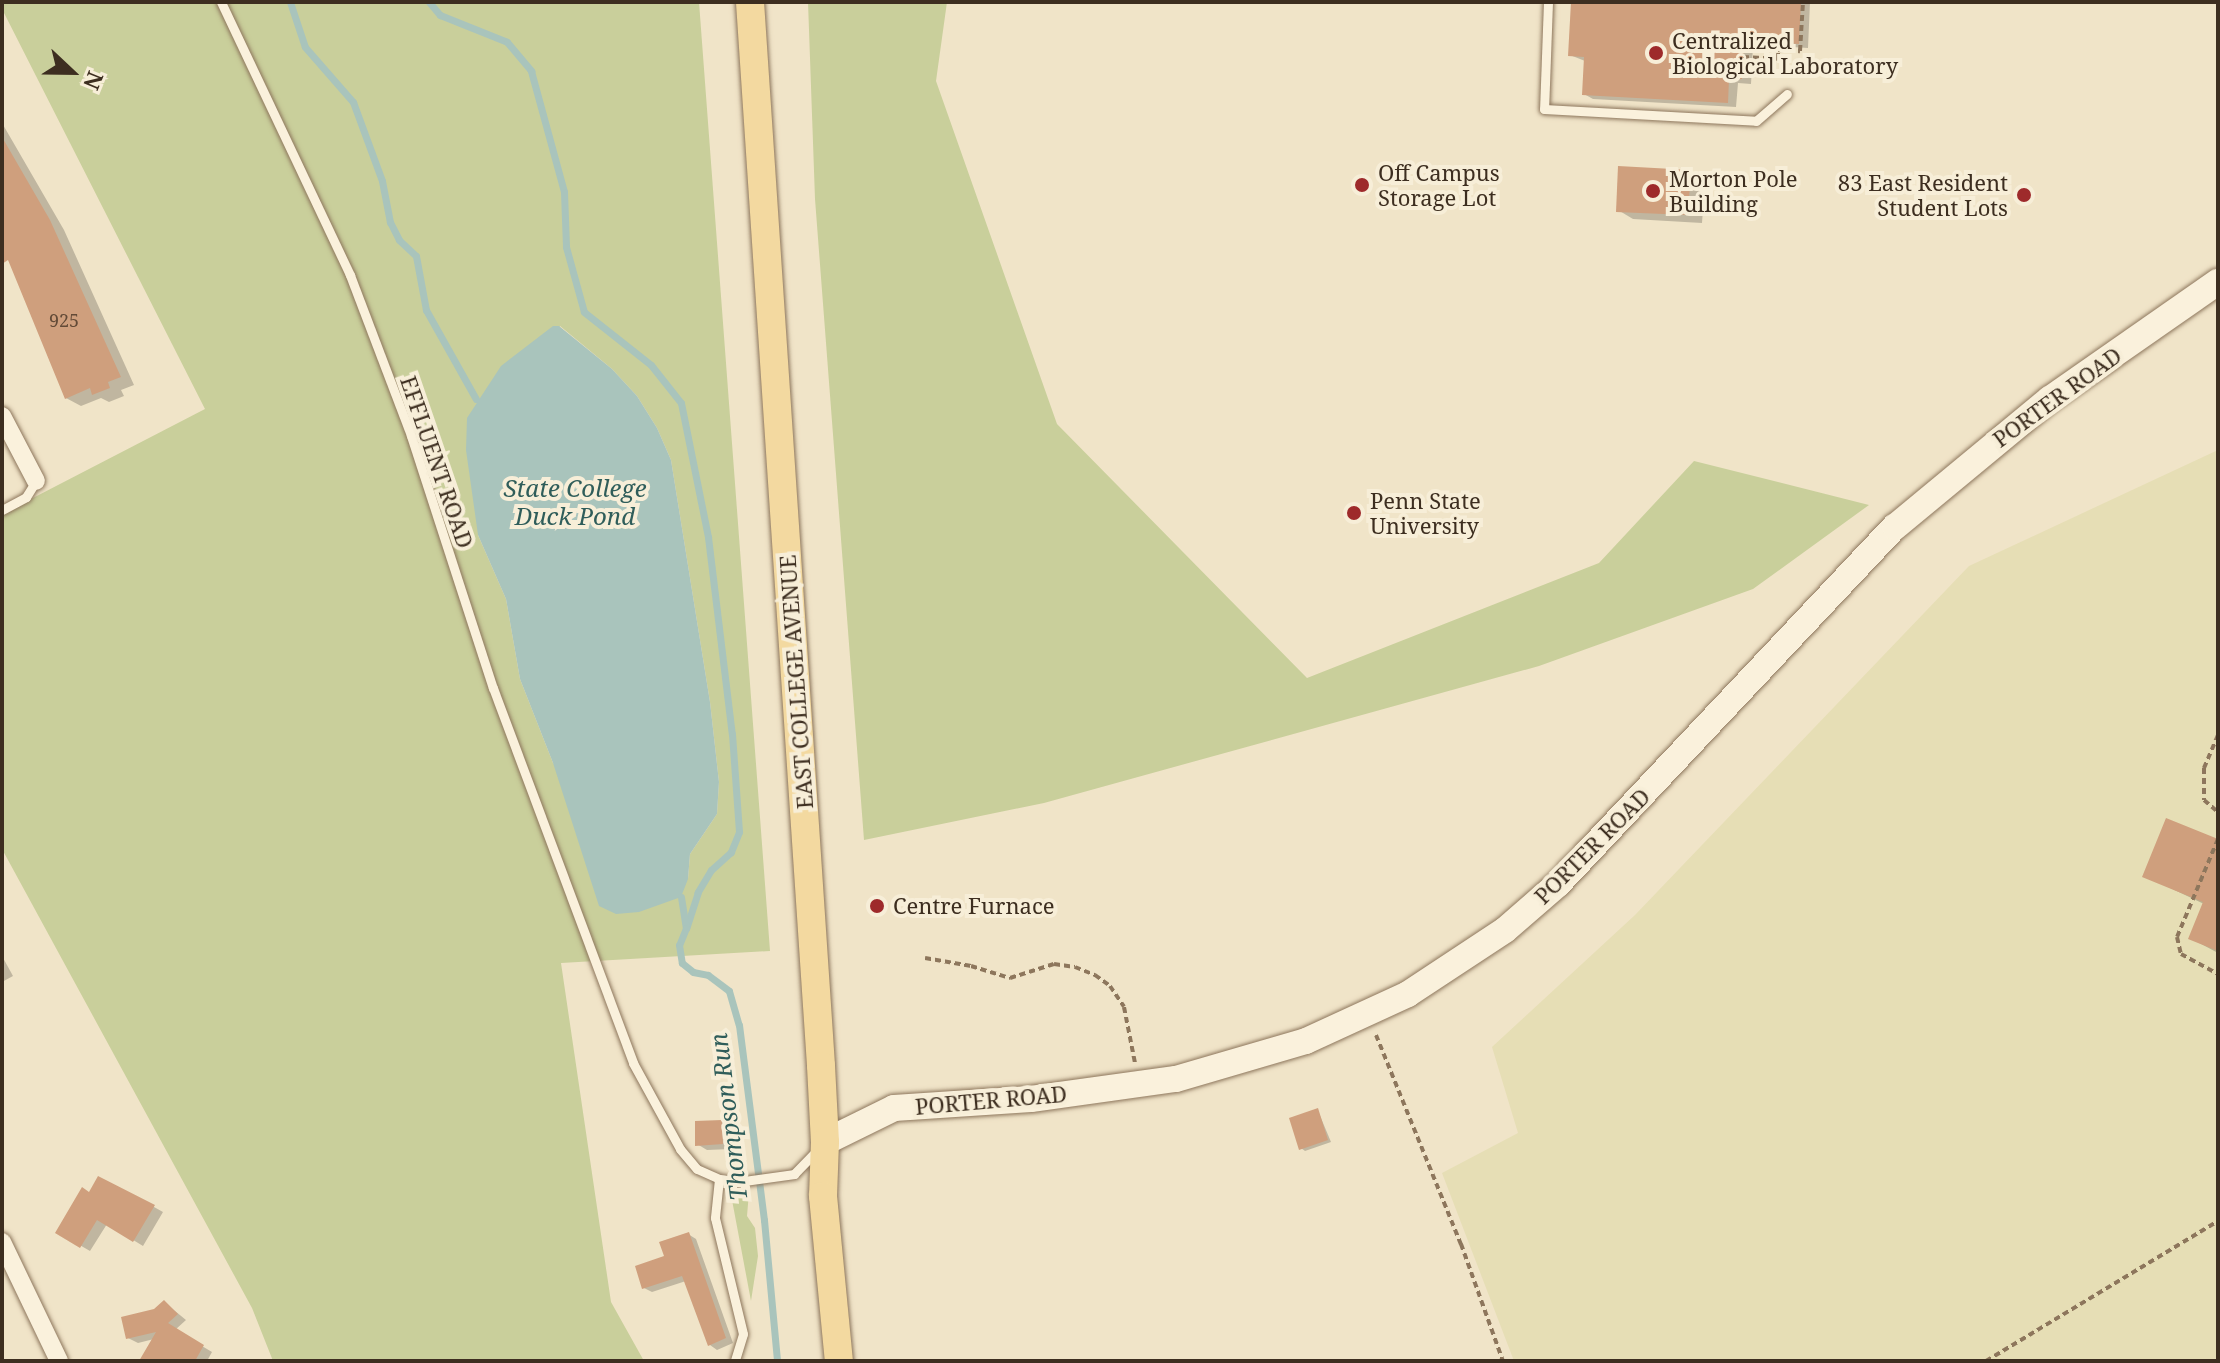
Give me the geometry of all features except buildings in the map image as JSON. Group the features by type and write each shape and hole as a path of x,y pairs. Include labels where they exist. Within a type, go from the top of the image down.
{"main road":[{"name":"EAST COLLEGE AVENUE","path":"750,2 825,1142 823,1196 839,1361"}],"street":[{"name":"PORTER ROAD","path":"825,1142 894,1108 1031,1099 1139,1085 1247,1061 1368,1015 1408,994 1505,930 1558,884 1640,801 1785,640 1895,527 2050,399 2218,282"},
{"path":"2,416 36,481"},
{"path":"2,1242 59,1361"}],"lane":[{"name":"EFFLUENT ROAD","path":"221,2 350,275 411,436 493,688 587,947 633,1063 680,1149 697,1169 719,1179"},
{"path":"1548,2 1544,109 1756,121 1787,94"},
{"path":"2,510 26,497 36,481"},
{"path":"735,1361 743,1334 715,1218 719,1179 744,1180 794,1174 825,1142"}],"path":[{"path":"1778,50 1800,51 1803,2"},
{"path":"1743,57 1778,59 1779,43"},
{"path":"2218,735 2204,768 2204,800 2218,812"},
{"path":"2218,839 2177,937 2181,954 2218,974"},
{"path":"925,958 971,966 1010,978 1054,964 1075,967 1095,975 1110,986 1124,1007 1139,1085"},
{"path":"1368,1015 1461,1244 1503,1361"},
{"path":"1986,1361 2218,1221"}],"shaded area":[{"path":"2218,450 2218,1361 1514,1361 1442,1173 1518,1133 1492,1047 1635,915 1969,566"}],"green space":[{"path":"2,2 699,2 770,951 561,963 611,1302 644,1361 273,1361 252,1308 2,849 2,514 205,409 2,9","holes":["560,326 612,369 637,396 657,428 671,460 710,702 719,782 717,814 690,854 688,879 553,763 520,679 506,599 478,535"]},
{"path":"808,2 947,2 936,81 1057,424 1307,678 1599,563 1694,461 1869,505 1753,589 1539,666 1044,803 864,840 815,199"},
{"path":"749,1192 747,1216 755,1228 758,1256 751,1301 732,1200"}],"water":[{"name":"State College Duck Pond","path":"553,326 559,326 612,369 637,396 657,428 671,460 710,702 719,782 717,814 690,854 688,879 681,897 639,912 616,914 599,906 553,763 520,679 506,599 478,535 466,450 467,418 501,366"}],"waterway":[{"path":"290,2 305,47 353,102 382,181 390,222 399,240 416,256 426,310 476,399"},
{"path":"429,2 440,15 507,42 531,71 564,192 566,247 584,312 651,365 681,403 708,537 732,734 739,832 731,852 711,870 698,892 686,928"},
{"name":"Thompson Run","path":"681,897 686,928 679,945 682,963 693,972 708,975 729,991 739,1025 764,1220 777,1361"}],"place":[{"name":"Centralized Biological Laboratory","path":"1656,53"},
{"name":"Off Campus Storage Lot","path":"1362,185"},
{"name":"Morton Pole Building","path":"1653,191"},
{"name":"83 East Resident Student Lots","path":"2024,195"},
{"name":"Penn State University","path":"1354,513"},
{"name":"Centre Furnace","path":"877,906"}]}
